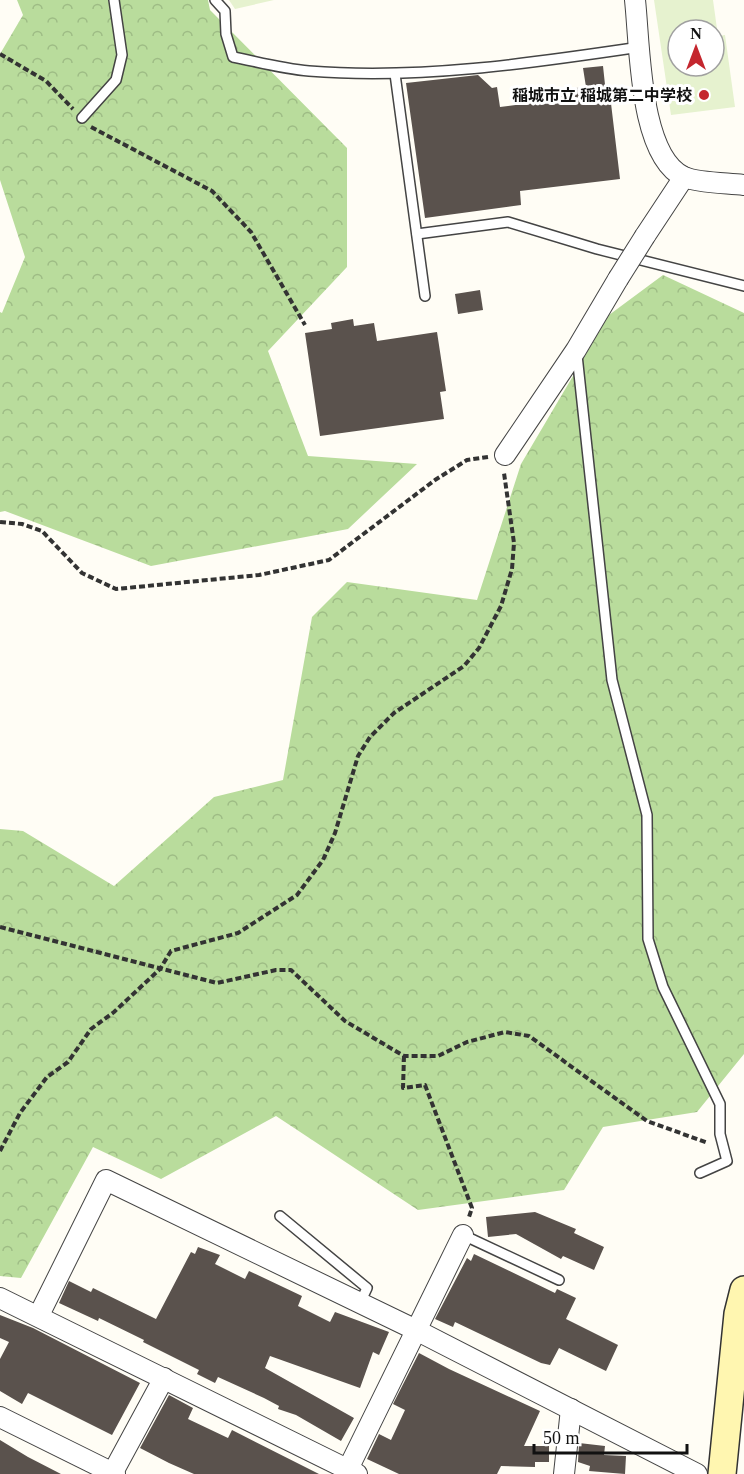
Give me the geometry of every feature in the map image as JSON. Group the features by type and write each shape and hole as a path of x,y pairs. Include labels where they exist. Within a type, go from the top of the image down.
{"street":[{"path":"634,0 649,128 659,153 684,177 744,185"},
{"path":"505,455 576,350 618,279 684,177"},
{"path":"39,1315 106,1180 416,1330 697,1474"},
{"path":"0,1298 39,1315 353,1472 416,1330 463,1235"},
{"path":"722,1474 738,1314 744,1290"},
{"path":"0,1417 113,1474 164,1378"},
{"path":"564,1474 571,1409"}],"lane":[{"path":"82,118 116,80 122,55 114,0"},
{"path":"215,0 225,11 226,34 233,57 306,71 396,74 483,67 640,47"},
{"path":"396,74 425,296"},
{"path":"417,234 508,222 597,249 744,286"},
{"path":"576,350 612,680 647,815 648,939 663,987 720,1104 720,1134 727,1161 700,1173"},
{"path":"280,1216 367,1288 360,1303"},
{"path":"463,1235 559,1280"}],"path":[{"path":"0,54 46,81 94,130 212,191 251,232 305,325"},
{"path":"0,522 22,524 42,531 82,573 116,589 259,575 329,560 427,486 467,460 505,455 503,480 514,543 512,569 501,606 479,648 464,666 394,713 370,737 358,756 335,833 324,860 297,895 238,933 171,951 160,969 121,1006 91,1029 68,1062 47,1077 20,1113 0,1151"},
{"path":"0,927 217,982 276,970 291,970 345,1021 404,1056 438,1056 467,1042 505,1032 529,1036 647,1121 725,1150"},
{"path":"404,1056 403,1088 425,1085 472,1208 463,1235"}],"green space":[{"path":"17,0 208,0 210,10 347,148 347,267 268,351 308,456 417,464 348,529 151,566 5,511 0,512 0,312 2,313 25,257 0,180 0,54 23,15"},
{"path":"229,0 274,0 235,9"},
{"path":"654,0 713,0 716,18 666,18 666,78 726,78 726,42 735,107 671,115"},
{"path":"663,275 744,313 744,1054 697,1112 603,1127 564,1190 418,1210 276,1116 161,1179 93,1147 21,1278 0,1276 0,829 23,831 114,886 214,797 283,780 312,617 347,582 477,600 521,464 609,315"}],"building":[{"path":"603,66 606,94 610,95 620,179 520,191 521,205 425,218 406,83 478,75 492,88 497,87 500,107 546,101 545,91 586,87 583,68"},
{"path":"480,290 483,310 458,314 455,294"},
{"path":"353,319 354,326 374,323 377,341 437,332 446,391 440,392 444,419 320,436 305,333 332,329 331,323"},
{"path":"535,1212 576,1229 574,1233 604,1247 594,1270 563,1256 561,1259 516,1234 488,1237 486,1217"},
{"path":"198,1247 220,1255 215,1264 245,1279 249,1271 302,1296 298,1306 330,1322 335,1312 389,1332 379,1355 373,1352 360,1388 270,1356 265,1368 354,1418 341,1441 296,1415 278,1409 279,1406 264,1398 218,1377 215,1383 197,1374 199,1370 143,1342 144,1340 99,1318 98,1321 59,1303 69,1281 91,1292 93,1288 156,1319 191,1252 195,1254"},
{"path":"474,1254 555,1293 557,1289 576,1298 566,1319 618,1345 606,1371 559,1348 550,1365 541,1363 455,1322 453,1327 435,1319 467,1258 471,1261"},
{"path":"0,1315 33,1328 140,1383 112,1435 28,1393 22,1404 0,1391 0,1359 9,1342 0,1338"},
{"path":"419,1353 540,1411 524,1446 549,1446 549,1462 535,1462 535,1467 501,1466 497,1474 399,1474 367,1459 379,1434 391,1440 405,1410 393,1404"},
{"path":"169,1395 193,1408 188,1419 228,1438 232,1430 319,1474 194,1474 140,1448"},
{"path":"0,1440 28,1457 61,1474 0,1474"},
{"path":"579,1443 605,1446 604,1455 626,1456 625,1474 589,1471 590,1466 578,1462"}],"place":[{"name":"稲城市立 稲城第二中学校","path":"704,95"}]}
